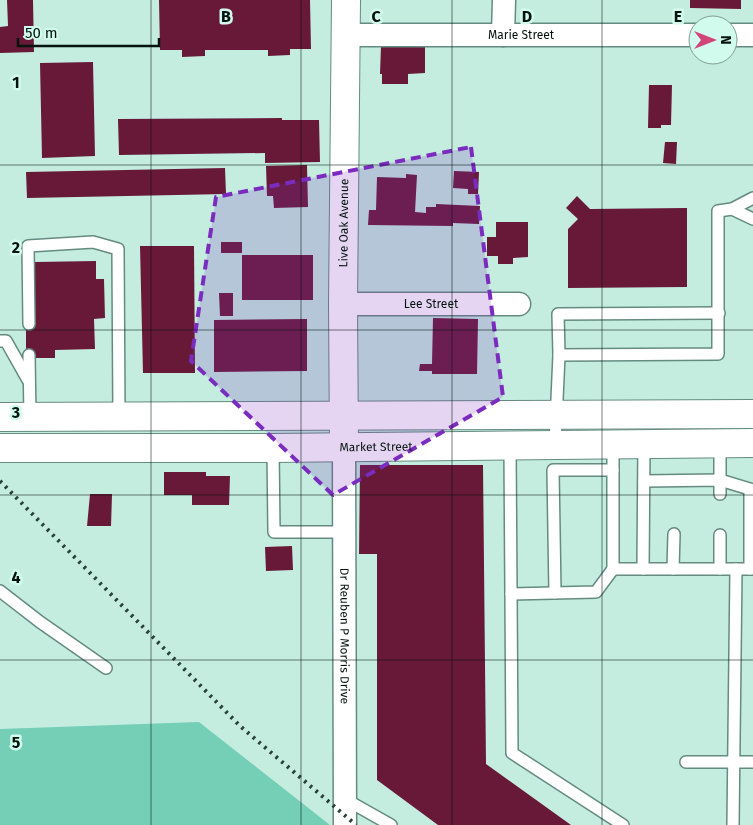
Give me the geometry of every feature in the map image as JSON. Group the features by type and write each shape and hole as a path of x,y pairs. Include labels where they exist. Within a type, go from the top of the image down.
{"main road":[{"name":"Live Oak Avenue","path":"344,447 343,304 346,0"},
{"path":"0,418 753,414"},
{"name":"Market Street","path":"0,448 273,448 753,443"}],"street":[{"path":"503,35 504,0"},
{"name":"Marie Street","path":"345,35 688,35"},
{"path":"738,35 753,35"},
{"name":"Lee Street","path":"343,304 519,304"},
{"name":"Dr Reuben P Morris Drive","path":"344,447 343,798 345,825"}],"lane":[{"path":"559,355 718,354 718,211 732,209 753,198"},
{"path":"732,209 753,219"},
{"path":"29,324 28,246 93,242 118,249 119,418"},
{"path":"555,444 559,355 558,314 719,313"},
{"path":"0,341 6,341 30,382"},
{"path":"29,355 30,418"},
{"path":"720,443 720,494"},
{"path":"511,594 596,592 613,569 612,444"},
{"path":"644,444 644,569"},
{"path":"510,445 512,753 623,825"},
{"path":"273,448 274,532 344,532"},
{"path":"555,593 554,470 612,470"},
{"path":"613,569 751,569 751,490 720,480 644,481"},
{"path":"674,481 674,493"},
{"path":"674,534 674,569"},
{"path":"720,535 720,569"},
{"path":"733,825 736,569"},
{"path":"0,590 40,622 106,668"},
{"path":"686,762 753,762"},
{"path":"343,798 391,825"}],"highlighted area":[{"path":"471,147 503,397 333,495 191,361 216,197"}],"green space":[{"path":"199,722 330,825 0,825 0,729"}],"building":[{"path":"7,0 33,0 34,52 0,53 0,27 8,26"},
{"path":"159,0 310,0 311,49 290,49 290,55 268,56 268,50 205,50 205,56 182,57 182,50 160,50"},
{"path":"690,0 741,0 741,9 690,8"},
{"path":"419,44 419,46 425,46 425,73 408,74 408,84 382,84 382,74 380,74 381,46"},
{"path":"93,62 95,156 42,158 40,63"},
{"path":"649,85 672,85 671,125 661,125 661,128 648,128"},
{"path":"282,118 282,120 319,120 320,162 265,163 265,153 119,155 118,119"},
{"path":"665,142 677,142 676,164 663,163"},
{"path":"307,165 308,207 274,208 273,196 267,196 266,166"},
{"path":"225,168 226,194 27,198 26,172"},
{"path":"454,171 479,172 478,194 468,194 468,189 453,188"},
{"path":"406,174 417,175 415,212 426,213 426,207 436,207 436,204 480,206 479,224 453,223 453,226 368,225 369,210 376,210 377,177 406,178"},
{"path":"577,196 590,209 687,208 687,287 568,288 568,229 578,219 566,208"},
{"path":"496,222 528,222 528,257 513,258 513,264 498,264 498,256 487,256 487,237 496,237"},
{"path":"221,242 242,242 242,253 221,253"},
{"path":"140,246 194,246 195,373 143,373"},
{"path":"242,255 313,255 313,300 242,300"},
{"path":"96,261 96,279 104,279 105,318 94,319 95,349 55,350 55,358 26,358 26,301 35,301 35,262"},
{"path":"219,293 233,293 233,316 220,316"},
{"path":"433,318 478,319 477,374 432,374 432,371 419,371 420,364 432,364"},
{"path":"307,319 307,371 214,372 214,320"},
{"path":"360,465 483,465 486,764 571,825 438,825 377,780 377,554 359,554"},
{"path":"164,472 206,472 206,476 230,476 229,505 192,505 192,495 164,495"},
{"path":"90,494 112,494 111,526 87,526"},
{"path":"292,546 293,570 266,571 265,547"}],"railway":[{"path":"0,481 240,726 356,825"}]}
